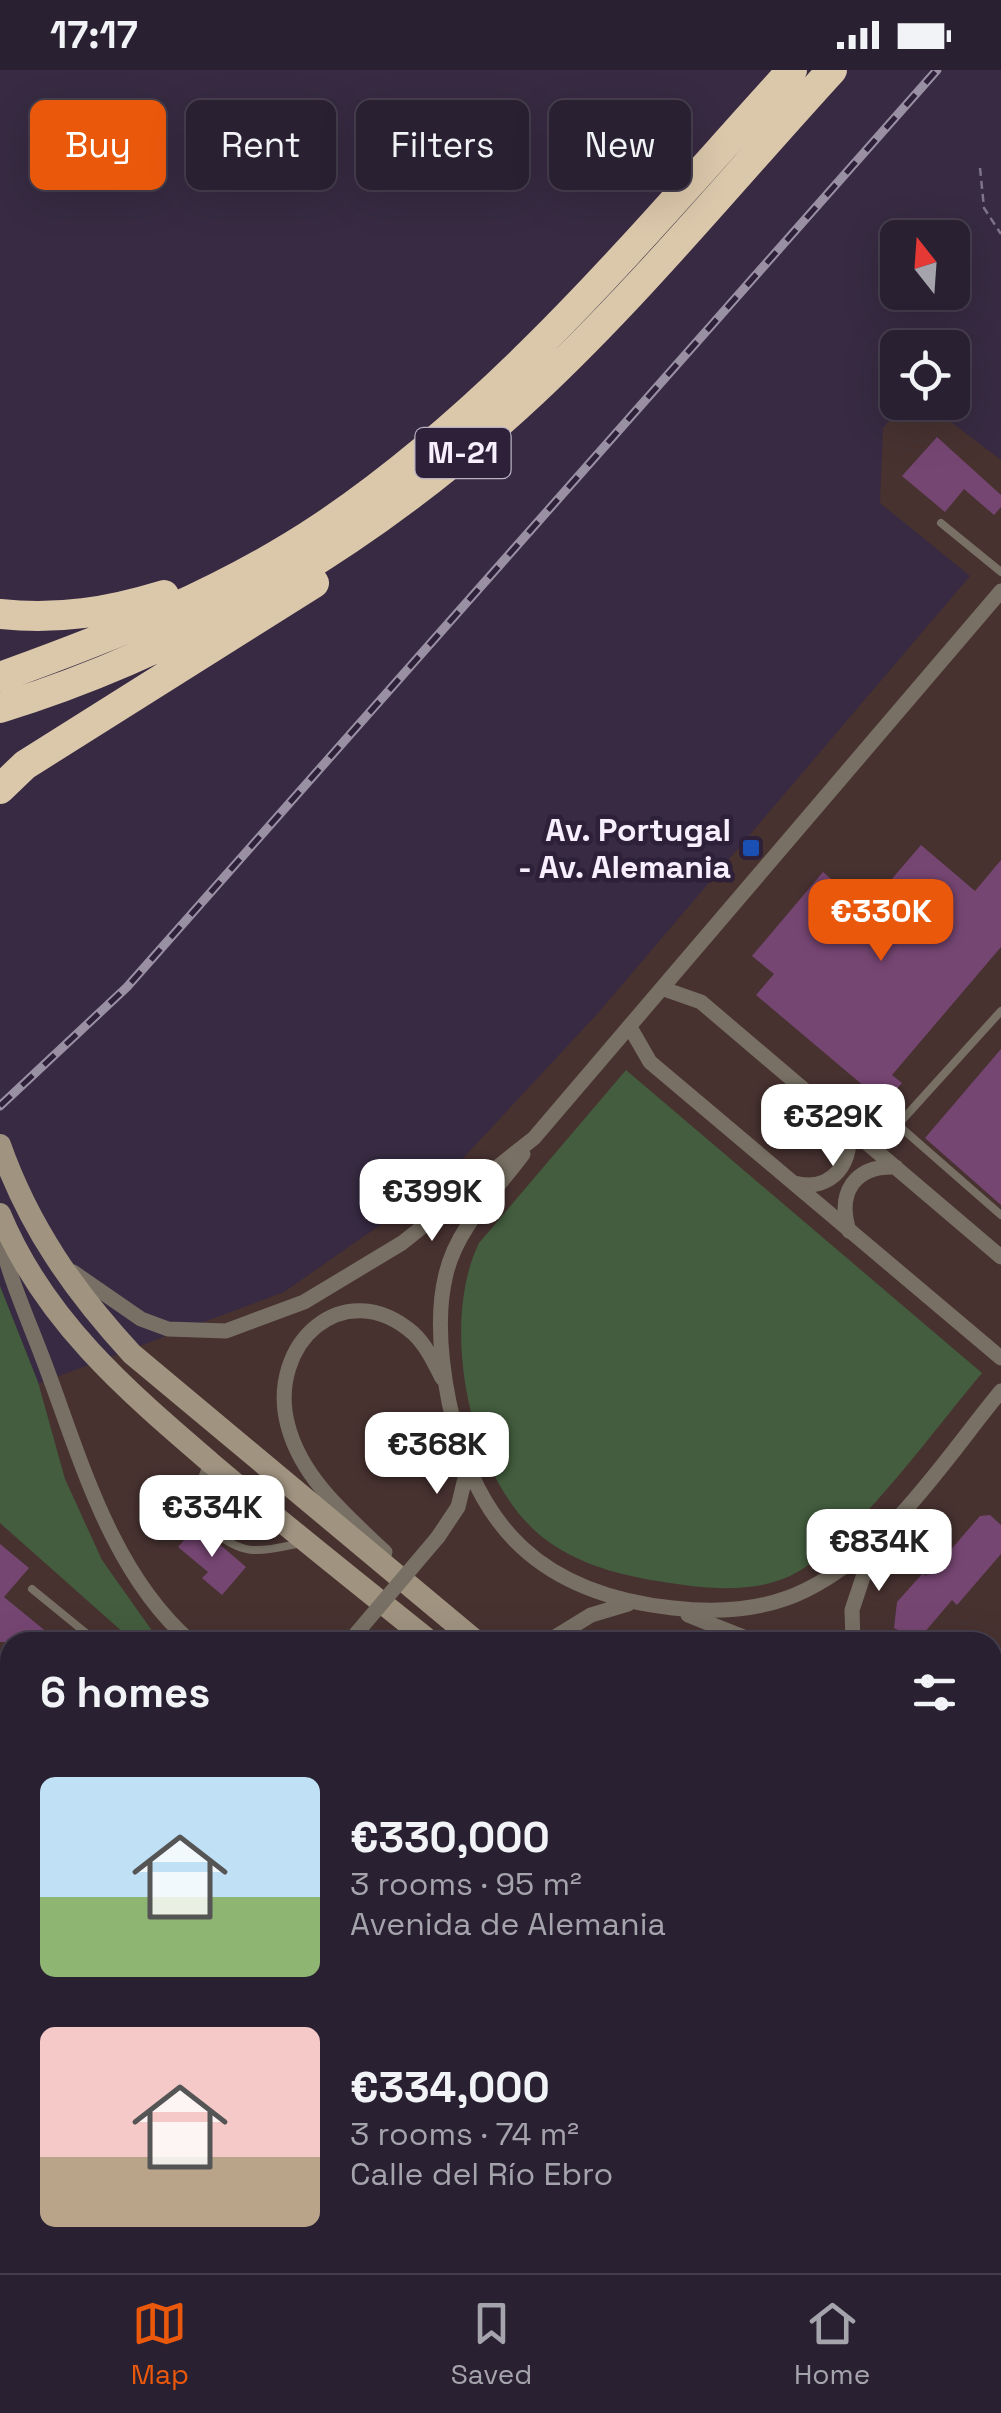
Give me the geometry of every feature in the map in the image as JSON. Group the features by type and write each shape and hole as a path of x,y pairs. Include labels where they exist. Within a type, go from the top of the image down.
{"highway":[{"name":"M-21","path":"3,675 72,653 252,568 321,528 439,435 582,301 792,70"},
{"name":"M-21","path":"0,708 62,689 161,646 266,592 388,511 531,394 604,322 832,70"},
{"path":"0,790 25,764 277,610 345,562 464,467 531,394"},
{"path":"0,614 48,619 93,614 172,592 262,546 439,435"}],"main road":[{"path":"0,1145 48,1251 91,1309 132,1354 465,1632"},
{"path":"0,1214 14,1248 54,1312 120,1382 306,1542 418,1632"}],"street":[{"path":"996,595 478,1209 446,1271 441,1326 446,1386 466,1470 492,1516 539,1563 567,1581 630,1604 736,1609 793,1596 833,1575 876,1540 1001,1391"},
{"path":"664,990 701,1002 1001,1257"},
{"path":"631,1029 650,1062 1001,1358"},
{"path":"791,1181 822,1184 838,1173 849,1148 847,1126"},
{"path":"48,1251 141,1319 168,1330 226,1331 304,1302 363,1270 534,1138"},
{"path":"849,1231 844,1202 852,1182 868,1170 896,1167"},
{"path":"0,1236 82,1461 127,1563 150,1602 181,1632"},
{"path":"446,1386 426,1348 401,1324 372,1313 337,1316 301,1337 291,1355 284,1387 285,1410 294,1443 326,1496 467,1632"},
{"path":"358,1632 438,1537 458,1506 466,1470"},
{"path":"853,1632 852,1610 876,1540"},
{"path":"563,1632 591,1615 630,1604"},
{"path":"670,1608 731,1632"}],"lane":[{"path":"941,524 1001,572"},
{"path":"875,1150 1001,1011"},
{"path":"898,1124 1001,1215"},
{"path":"210,1461 192,1503 196,1515 250,1550 306,1542"},
{"path":"32,1589 85,1632"}],"path":[{"path":"980,168 984,208 1001,234"}],"shaded area":[{"path":"890,420 948,420 1001,460 1001,1632 0,1632 0,1398 284,1292 439,1184 598,1013 970,576 880,503 883,428"}],"green space":[{"path":"626,1070 982,1373 865,1514 814,1561 776,1581 731,1588 700,1587 638,1578 577,1558 549,1542 522,1517 499,1484 481,1445 462,1360 467,1278 479,1243"},
{"path":"0,1286 38,1382 65,1479 102,1560 153,1632 123,1632 0,1523"}],"building":[{"path":"937,437 1001,495 1001,507 994,515 964,489 945,512 902,476"},
{"path":"921,845 975,891 1001,860 1001,947 892,1075 902,1083 884,1103 756,995 774,974 752,956 823,872 866,909"},
{"path":"1001,1049 1001,1205 925,1138"},
{"path":"990,1515 1001,1525 1001,1554 957,1605 952,1600 925,1632 894,1628 897,1602 923,1573 926,1576 942,1550 948,1553 980,1516"},
{"path":"197,1525 246,1567 222,1595 202,1578 208,1572 178,1547"},
{"path":"0,1544 29,1568 4,1597 47,1632 0,1632"}],"railway":[{"path":"0,1106 127,987 937,70"}],"place":[{"name":"Av. Portugal - Av. Alemania","path":"751,848"}]}
